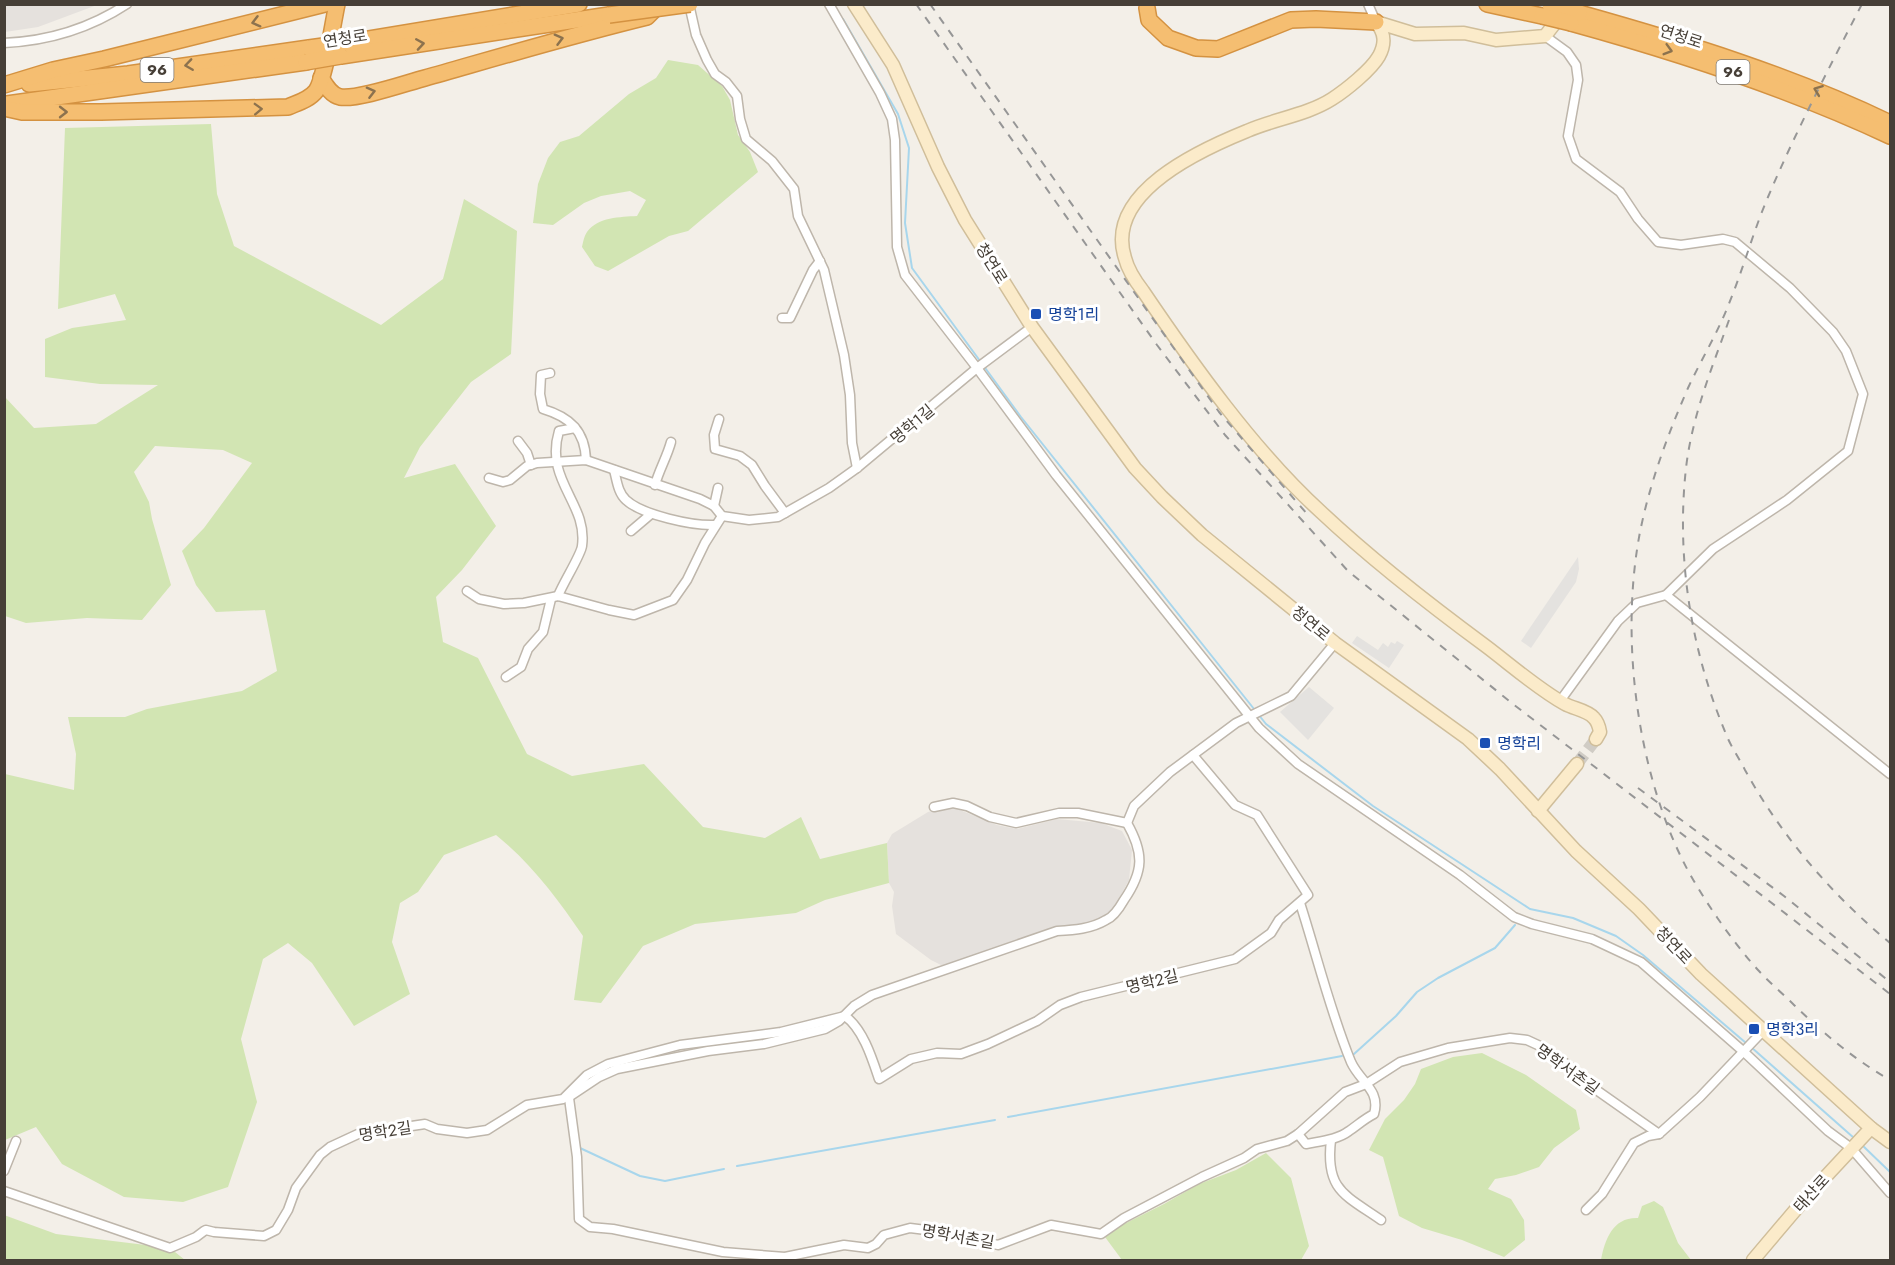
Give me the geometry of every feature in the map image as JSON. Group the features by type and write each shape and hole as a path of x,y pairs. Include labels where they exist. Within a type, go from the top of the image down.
{"highway":[{"path":"4,106 22,112 288,107 305,100 316,91 321,78 337,4"},
{"name":"연청로","path":"343,50 579,4"},
{"name":"연청로","path":"4,106 308,55 610,21 655,9 690,4"},
{"name":"연청로","path":"1487,4 1574,13 1680,41 1838,98 1890,123"},
{"path":"4,86 53,70 318,5"},
{"path":"1147,6 1149,20 1168,38 1196,48 1218,49 1291,20 1376,22"},
{"name":"연청로","path":"1574,13 1835,110 1890,136"},
{"path":"321,78 333,94 340,97 353,96 610,21"},
{"name":"연청로","path":"4,86 308,55"}],"main road":[{"name":"청연로","path":"854,4 893,65 938,167 965,220 1032,327 1112,440 1162,497 1202,535 1335,643 1468,740 1500,769 1576,851 1639,909 1701,974 1869,1131 1890,1142"},
{"path":"1376,22 1415,34 1464,33 1496,40 1545,36 1574,13"},
{"path":"1376,22 1384,32 1383,47 1375,64 1332,99 1313,108 1247,130 1167,171 1150,185 1140,195 1125,224 1123,242 1125,258 1140,288 1209,382 1268,457 1320,512 1403,583 1560,701 1588,713 1599,725 1600,732 1596,739"},
{"path":"1538,811 1577,764"},
{"name":"태산로","path":"1753,1260 1851,1148 1869,1131"}],"street":[{"path":"4,43 68,33 90,25 114,8 126,4"},
{"path":"690,4 696,35 707,60 715,74 726,82 737,96 746,139 772,161 794,189 798,216 824,270 844,355 850,395 852,443 857,468"},
{"path":"829,4 892,118 895,140 897,247 905,275 978,368 1056,475 1252,715 1298,764 1514,916 1532,924 1592,939 1641,962 1744,1052 1828,1131 1851,1148 1890,1193"},
{"path":"1368,4 1376,22"},
{"path":"1545,36 1568,52 1576,65 1578,80 1568,136 1576,159 1620,192 1638,219 1658,242 1681,245 1723,239 1736,242 1790,288 1833,332 1846,351 1863,394 1848,451 1787,500 1713,549 1665,595 1637,603 1618,621 1560,701"},
{"path":"782,318 790,318 813,270 820,261"},
{"name":"명학1길","path":"722,516 749,520 778,517 830,488 1032,327"},
{"path":"550,373 542,375 540,394 543,409 559,414 575,428 586,444 586,460"},
{"path":"720,419 714,435 715,449 740,456 752,465 785,513"},
{"path":"506,677 521,667 528,649 543,632 554,598 582,548 581,521 564,487 555,461 559,431 575,428"},
{"path":"518,441 527,453 531,465"},
{"path":"655,485 659,469 666,460 671,442"},
{"path":"467,591 479,598 504,604 554,598 634,615 673,600 687,580 715,525 722,516 714,506 700,499 586,460 555,461 531,465 519,471 510,480 503,482 489,478"},
{"path":"614,470 619,489 625,500 651,514 715,525"},
{"path":"714,506 718,488"},
{"path":"630,531 651,514"},
{"path":"1665,595 1890,774"},
{"path":"934,807 953,803 990,817 1016,823 1059,813 1078,813 1127,823 1134,806 1170,772 1220,734 1266,707 1291,696 1335,643"},
{"path":"1193,755 1235,805 1257,815 1308,895 1300,903 1352,1064 1375,1095 1377,1105 1374,1114 1331,1140 1306,1144 1299,1134"},
{"name":"명학2길","path":"4,1191 170,1248 196,1238 205,1230 264,1236 276,1230 288,1210 296,1188 320,1155 330,1147 358,1134 425,1124 437,1129 466,1133 488,1130 527,1105 563,1099 617,1069 708,1051 764,1044 825,1029 872,995 1057,931 1081,929 1109,919 1132,889 1139,871 1140,858 1137,840 1127,823"},
{"name":"명학2길","path":"845,1016 855,1026 865,1044 879,1079 911,1059 937,1053 961,1054 988,1044 1037,1021 1060,1005 1081,997 1235,959 1271,933 1279,920 1300,903"},
{"path":"1586,1210 1602,1194 1634,1143 1648,1136 1659,1134 1763,1031"},
{"name":"명학서촌길","path":"568,1096 577,1158 579,1219 590,1227 723,1252 785,1257 844,1245 868,1248 876,1244 884,1235 910,1228 998,1245 1051,1225 1101,1234 1124,1218 1202,1177 1229,1166 1257,1149 1287,1141 1299,1134 1345,1092 1366,1084 1400,1062 1431,1052 1510,1038 1527,1040 1540,1046 1568,1065 1604,1096 1659,1134"},
{"path":"1331,1140 1329,1156 1337,1188 1381,1220"},
{"path":"4,1171 16,1141"}],"shaded area":[{"path":"5,4 97,5 38,27 5,32"},
{"path":"1578,557 1579,569 1576,582 1531,648 1521,641"},
{"path":"1357,636 1378,650 1383,643 1388,647 1391,642 1395,644 1397,641 1404,645 1389,668 1352,643"},
{"path":"1309,687 1334,708 1308,740 1280,712"},
{"path":"950,806 997,825 1017,829 1057,819 1101,823 1122,831 1132,850 1129,880 1111,914 1095,922 945,967 931,960 896,934 892,906 894,892 889,883 887,843 892,834 928,812"}],"green space":[{"path":"668,60 698,65 722,86 730,100 738,135 750,152 758,172 688,231 669,236 608,271 595,266 582,247 586,234 597,223 637,216 646,200 630,191 601,196 584,203 553,225 533,223 538,184 548,158 560,142 579,136 629,94 656,78"},
{"path":"211,124 217,194 234,246 381,325 443,279 464,199 517,231 511,354 471,382 420,447 404,478 455,464 496,526 462,570 436,597 443,642 478,658 527,754 572,776 644,764 703,827 765,838 801,817 820,859 887,843 889,883 825,900 796,913 695,924 643,946 601,1003 574,1000 583,936 543,882 521,857 496,835 444,855 418,892 400,903 392,942 410,994 354,1026 312,963 288,943 263,959 241,1039 257,1102 228,1187 183,1202 124,1197 62,1164 36,1127 5,1140 5,774 74,790 76,754 68,717 125,717 147,709 242,691 277,671 265,610 216,612 196,585 182,551 204,528 252,463 223,450 155,446 134,472 149,502 171,585 142,620 87,618 26,623 5,616 4,396 34,428 96,424 158,385 100,384 45,377 45,339 72,328 126,320 115,294 58,309 65,128"},
{"path":"1482,1053 1526,1075 1576,1110 1580,1129 1554,1148 1539,1167 1495,1179 1488,1189 1511,1199 1524,1220 1525,1240 1504,1257 1462,1240 1422,1228 1399,1216 1383,1157 1369,1150 1385,1119 1404,1100 1415,1084 1421,1069 1453,1057"},
{"path":"1266,1153 1291,1178 1309,1246 1301,1260 1122,1260 1105,1237 1120,1226 1199,1184 1236,1170"},
{"path":"1654,1201 1663,1207 1678,1243 1691,1260 1601,1260 1608,1237 1616,1225 1622,1221 1638,1218 1642,1206"},
{"path":"4,1215 56,1234 170,1248 185,1260 5,1260"}],"waterway":[{"path":"843,19 898,114 909,148 905,223 912,268 1021,417 1266,724 1373,806 1530,909 1573,918 1616,936 1643,955 1746,1043"},
{"path":"1354,1054 1396,1016 1417,992 1438,978 1495,948 1515,925"},
{"path":"1751,1047 1854,1138"},
{"path":"1008,1117 1342,1056"},
{"path":"737,1166 995,1120"},
{"path":"1861,1144 1890,1172"},
{"path":"580,1148 640,1176 665,1181 724,1169"}],"tunnel":[{"path":"1577,764 1596,739"}],"railway":[{"path":"916,4 1157,345 1225,435 1348,571 1513,704 1890,994"},
{"path":"930,4 1219,412 1308,515"},
{"path":"1862,4 1779,172 1728,306 1688,388 1660,458 1644,513 1634,572 1632,657 1643,743 1654,784 1667,824 1698,889 1739,947 1768,980 1840,1046 1890,1080"},
{"path":"1729,320 1703,392 1686,468 1683,536 1689,604 1695,637 1714,702 1730,743 1759,795 1792,842 1828,885 1890,943"},
{"path":"1638,788 1784,896 1890,982"}],"place":[{"name":"명학1리","path":"1036,314"},
{"name":"명학리","path":"1485,743"},
{"name":"명학3리","path":"1754,1029"}]}
